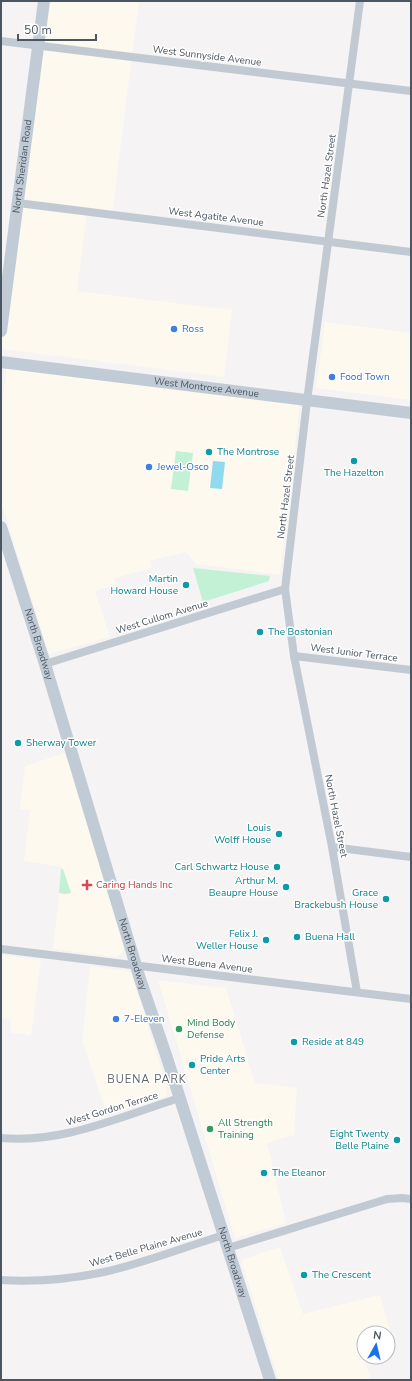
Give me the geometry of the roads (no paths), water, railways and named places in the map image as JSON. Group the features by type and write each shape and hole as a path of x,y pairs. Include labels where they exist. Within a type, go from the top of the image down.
{"main road":[{"name":"North Sheridan Road","path":"1,331 44,1"},
{"name":"West Montrose Avenue","path":"1,362 411,413"},
{"name":"North Broadway","path":"1,527 45,664 136,966 180,1098 270,1380"}],"street":[{"name":"North Hazel Street","path":"357,992 332,847 294,656 285,589 328,241 360,1"},
{"name":"West Sunnyside Avenue","path":"1,41 411,91"},
{"name":"West Agatite Avenue","path":"18,203 411,252"},
{"name":"West Cullom Avenue","path":"45,664 285,589"},
{"name":"West Junior Terrace","path":"294,656 411,670"},
{"path":"332,847 411,857"},
{"name":"West Buena Avenue","path":"1,949 411,999"},
{"name":"West Gordon Terrace","path":"1,1138 34,1138 62,1134 93,1127 180,1098"},
{"path":"228,1248 387,1199 411,1199"},
{"name":"West Belle Plaine Avenue","path":"1,1280 32,1280 93,1274 141,1261 224,1235"}],"water":[{"path":"213,461 225,462 222,489 210,488"}],"place":[{"name":"Ross","path":"174,329"},
{"name":"Food Town","path":"332,377"},
{"name":"The Montrose","path":"209,452"},
{"name":"The Hazelton","path":"354,461"},
{"name":"Jewel-Osco","path":"149,467"},
{"name":"Martin Howard House","path":"186,585"},
{"name":"The Bostonian","path":"260,632"},
{"name":"Sherway Tower","path":"18,743"},
{"name":"Louis Wolff House","path":"279,834"},
{"name":"Carl Schwartz House","path":"277,867"},
{"name":"Caring Hands Inc","path":"87,885"},
{"name":"Arthur M. Beaupre House","path":"286,887"},
{"name":"Grace Brackebush House","path":"386,899"},
{"name":"Buena Hall","path":"297,937"},
{"name":"Felix J. Weller House","path":"266,940"},
{"name":"7-Eleven","path":"116,1019"},
{"name":"Mind Body Defense","path":"179,1029"},
{"name":"Reside at 849","path":"294,1042"},
{"name":"Pride Arts Center","path":"192,1065"},
{"name":"All Strength Training","path":"210,1129"},
{"name":"Eight Twenty Belle Plaine","path":"397,1140"},
{"name":"The Eleanor","path":"264,1173"},
{"name":"The Crescent","path":"304,1275"}],"district":[{"name":"BUENA PARK","path":"147,1079"}]}
